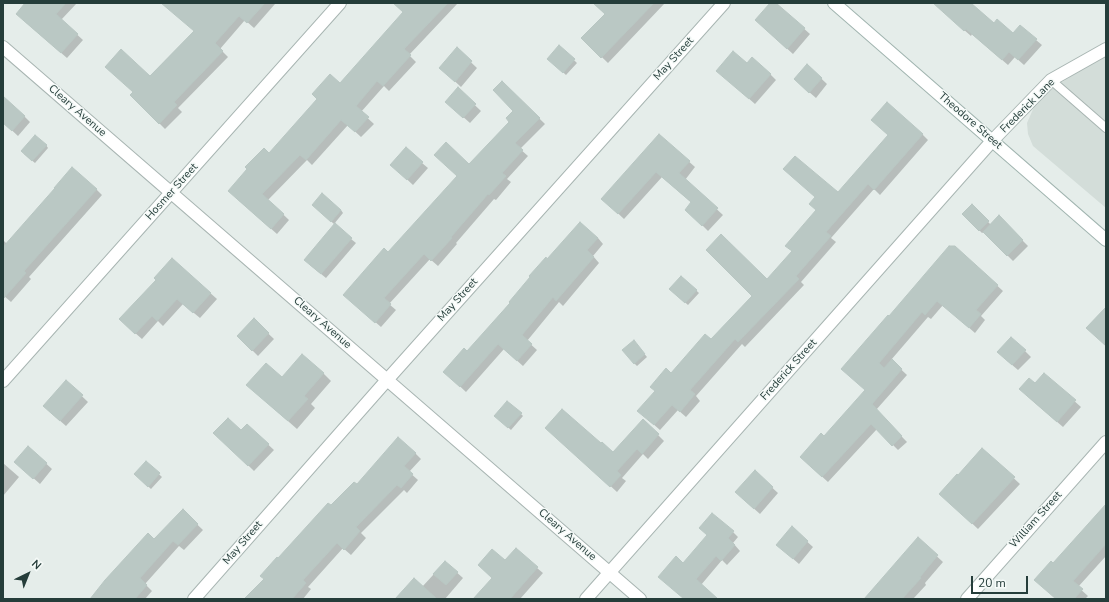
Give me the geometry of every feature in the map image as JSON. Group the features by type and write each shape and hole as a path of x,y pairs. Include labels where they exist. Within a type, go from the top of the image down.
{"street":[{"name":"Hosmer Street","path":"3,381 340,3"},
{"name":"May Street","path":"194,599 387,380 724,3"},
{"name":"Theodore Street","path":"834,3 1106,240"},
{"name":"Cleary Avenue","path":"3,47 640,599"},
{"name":"Frederick Lane","path":"992,141 1051,80 1106,49"},
{"name":"Frederick Street","path":"586,599 992,141"},
{"name":"William Street","path":"966,599 1106,442"}],"lane":[{"path":"1051,80 1106,128"}],"shaded area":[{"path":"1106,56 1106,208 1033,146 1028,134 1027,123 1034,107 1045,93 1101,57"}],"building":[{"path":"25,3 66,3 56,14 78,34 61,53 16,14"},
{"path":"161,3 265,3 247,23 239,16 215,43 223,51 174,102 177,105 159,124 130,95 133,92 105,67 121,49 150,76 194,31"},
{"path":"393,3 448,3 404,49 411,55 383,86 377,81 356,106 369,117 355,132 341,120 306,160 300,155 262,194 284,214 271,229 228,191 247,169 245,167 264,148 269,153 317,99 312,94 330,74 340,83 403,12"},
{"path":"593,3 654,3 601,58 581,38 605,14"},
{"path":"770,3 776,3 805,28 787,49 755,20"},
{"path":"933,3 971,3 994,23 997,19 1013,33 1020,25 1037,39 1018,60 1009,52 1002,60 966,29 964,31"},
{"path":"559,45 575,59 563,73 547,59"},
{"path":"457,47 472,61 455,82 439,68"},
{"path":"733,51 747,63 752,57 771,74 749,99 716,71"},
{"path":"807,64 822,78 809,93 794,79"},
{"path":"502,81 540,118 515,143 523,150 502,173 506,176 489,195 488,194 431,261 424,254 384,298 391,304 375,323 343,295 384,248 388,252 457,176 434,155 446,142 469,164 509,122 506,118 513,111 493,90"},
{"path":"458,87 476,104 463,118 445,102"},
{"path":"3,96 25,116 12,131 3,123"},
{"path":"887,102 923,134 874,190 868,184 826,232 831,236 796,276 799,279 738,342 735,339 690,390 695,394 680,412 672,405 654,425 637,411 655,391 650,387 666,368 671,373 705,334 711,339 752,296 706,250 721,234 767,279 792,251 785,246 816,210 809,204 815,197 783,169 795,156 838,192 888,135 871,120"},
{"path":"659,134 690,161 679,173 718,208 702,226 685,210 691,202 656,172 618,214 601,199"},
{"path":"35,135 47,145 32,161 21,151"},
{"path":"406,147 423,162 407,180 390,165"},
{"path":"72,167 97,189 24,271 26,273 3,299 3,247"},
{"path":"322,193 341,210 331,222 312,205"},
{"path":"972,204 989,221 979,231 962,214"},
{"path":"999,215 1023,240 1007,256 983,232"},
{"path":"580,222 598,238 587,250 594,257 556,301 553,297 522,335 532,344 517,361 498,344 460,387 443,372 464,348 467,351 510,303 509,302 530,277 529,276 546,257 547,259"},
{"path":"335,223 352,238 321,274 304,260"},
{"path":"949,246 955,246 998,285 976,310 981,314 969,328 937,301 925,315 922,312 879,363 884,368 892,359 902,369 872,404 902,436 892,446 871,424 822,477 800,457 821,433 824,436 865,390 841,369"},
{"path":"172,258 211,293 193,313 177,299 157,321 152,316 135,334 119,319 156,280 154,278"},
{"path":"681,276 697,290 685,303 669,289"},
{"path":"1106,307 1106,346 1086,328"},
{"path":"254,318 269,333 252,351 237,336"},
{"path":"1011,337 1026,350 1012,365 997,352"},
{"path":"634,340 645,354 634,364 622,350"},
{"path":"302,354 324,373 304,396 308,399 288,421 246,385 266,363 282,377"},
{"path":"1044,373 1076,400 1057,422 1019,389 1029,378 1035,383"},
{"path":"66,380 83,395 60,421 43,406"},
{"path":"507,401 522,413 508,428 494,416"},
{"path":"562,409 613,452 643,419 659,434 642,454 637,449 617,471 621,475 610,487 545,428"},
{"path":"228,418 241,430 247,424 269,444 248,466 213,433"},
{"path":"398,437 416,453 404,466 413,474 401,488 397,485 356,527 360,531 344,550 337,543 303,580 306,583 292,599 244,599 264,579 260,576 328,503 331,505 354,482 357,484"},
{"path":"28,446 47,463 33,479 14,462"},
{"path":"982,448 1015,477 972,524 939,494"},
{"path":"146,461 160,473 148,487 134,474"},
{"path":"755,470 773,487 754,509 735,492"},
{"path":"1106,504 1106,544 1073,581 1083,589 1074,599 1056,599 1034,580 1051,561 1053,563"},
{"path":"183,509 198,524 178,545 173,541 140,578 147,585 135,599 90,599 105,580 148,533 154,539"},
{"path":"712,513 734,531 728,538 735,545 721,561 716,556 696,579 718,599 684,599 658,577 676,556 683,563 707,535 699,528"},
{"path":"792,526 808,541 793,559 776,545"},
{"path":"918,537 938,555 920,577 921,578 902,599 864,599"},
{"path":"516,548 538,567 510,599 473,599 492,578 478,565 492,549 505,560"},
{"path":"445,561 458,572 446,585 433,574"},
{"path":"414,578 437,599 395,599"}]}
